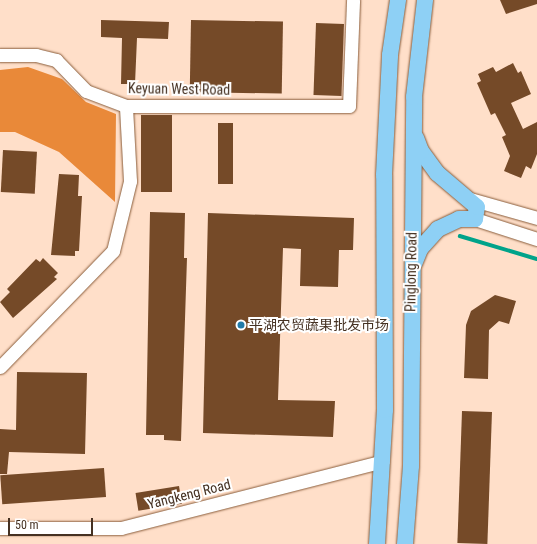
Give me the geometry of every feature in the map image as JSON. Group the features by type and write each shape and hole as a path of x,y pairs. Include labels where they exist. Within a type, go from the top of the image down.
{"main road":[{"name":"Pinglong Road","path":"377,544 383,461 384,175 390,55 398,0"},
{"name":"Pinglong Road","path":"405,544 411,466 411,274 414,125 417,57 425,0"},
{"path":"411,274 420,249 438,229 459,219 475,219 477,208 470,199 447,183 427,162 418,145 414,125"}],"street":[{"name":"Keyuan West Road","path":"0,55 36,55 56,60 86,91 126,106 349,106 352,0"},
{"path":"0,367 112,251 130,181 126,106"},
{"path":"470,199 537,218"},
{"path":"475,219 537,239"},
{"name":"Yangkeng Road","path":"0,528 121,528 383,461"}],"shaded area":[{"path":"28,67 62,79 86,102 116,114 115,202 59,152 15,132 0,132 0,70"}],"building":[{"path":"500,0 537,0 537,4 506,14"},
{"path":"101,20 169,22 168,39 137,38 135,84 121,84 122,38 101,37"},
{"path":"191,20 283,22 282,94 190,92"},
{"path":"316,23 344,24 341,96 313,95"},
{"path":"513,63 518,73 521,71 531,94 511,103 523,129 537,122 537,154 531,169 526,166 521,178 504,171 510,156 502,137 506,135 495,113 491,115 477,83 481,81 478,74 493,67 496,72"},
{"path":"141,115 172,115 172,192 141,192"},
{"path":"218,123 233,123 233,184 218,184"},
{"path":"3,150 37,152 35,194 1,192"},
{"path":"59,174 79,175 78,196 82,196 79,251 75,251 75,256 51,255"},
{"path":"150,212 185,213 184,258 187,258 181,441 164,440 164,435 146,435"},
{"path":"208,213 354,218 353,250 339,250 338,287 300,286 301,249 283,248 278,400 335,401 333,437 203,433"},
{"path":"43,258 58,273 54,277 57,279 13,318 0,302 10,292 7,289 36,259 40,262"},
{"path":"495,295 516,301 509,324 499,321 489,330 488,379 464,378 466,325 471,311"},
{"path":"17,372 87,373 85,454 9,452 7,474 0,474 0,429 16,430"},
{"path":"462,411 492,412 487,544 457,543"},
{"path":"104,468 106,497 2,504 0,475"},
{"path":"179,486 182,504 138,511 136,493"}],"waterway":[{"path":"460,236 537,259"}],"place":[{"name":"平湖农贸蔬果批发市场","path":"241,325"}]}
